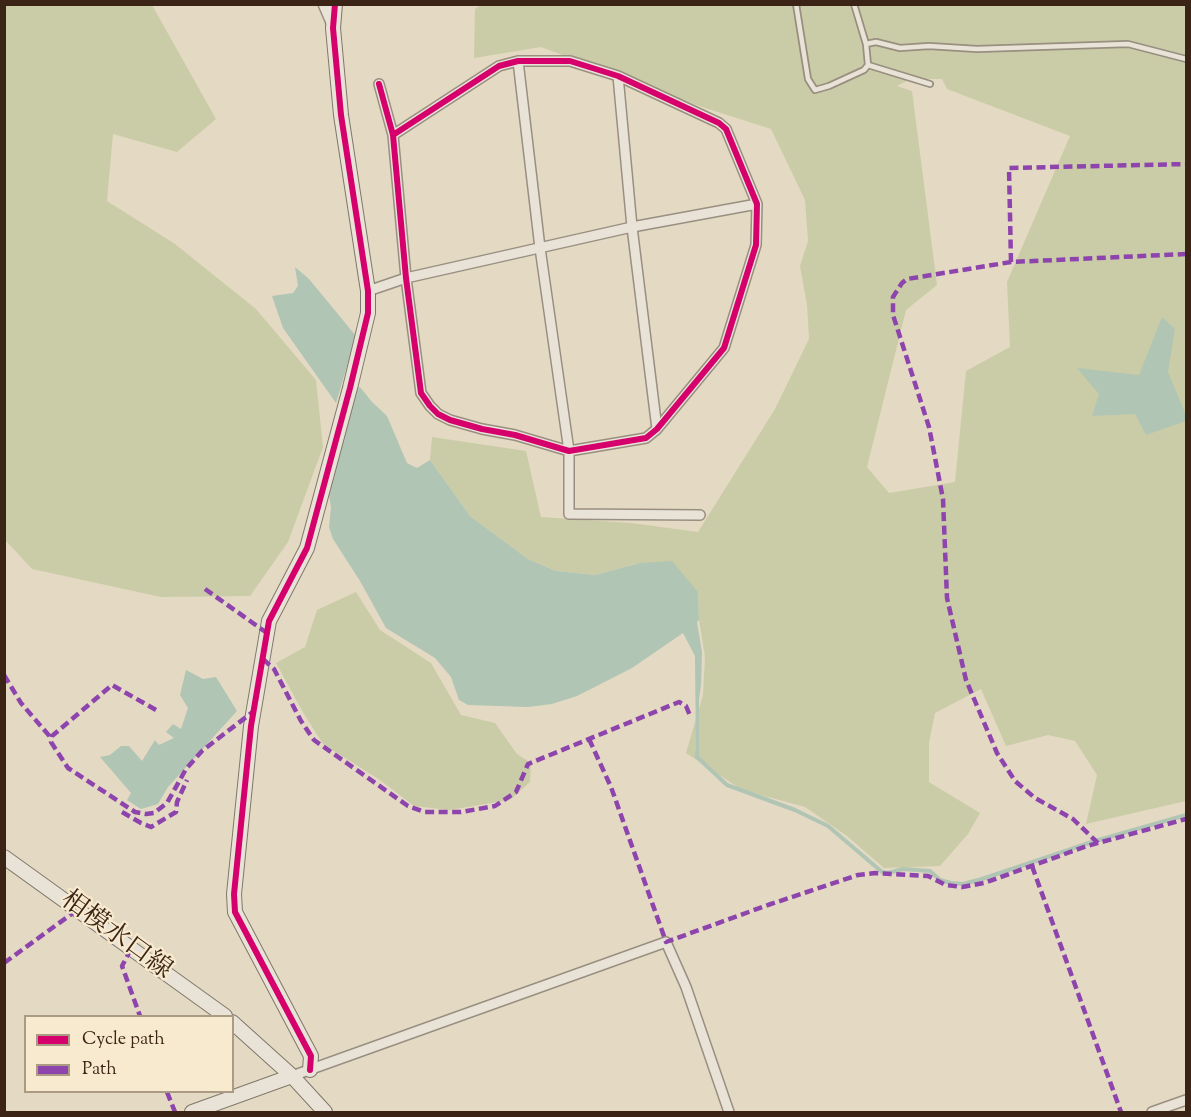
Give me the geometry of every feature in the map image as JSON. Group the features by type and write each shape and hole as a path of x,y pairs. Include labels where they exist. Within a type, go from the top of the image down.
{"street":[{"path":"323,4 333,28"},
{"path":"310,1070 311,1056 235,912 234,894 251,726 269,621 307,548 368,313 368,291 341,115 333,28 335,4"},
{"path":"518,61 540,248 569,451 569,514 700,515"},
{"path":"379,84 393,135 406,278 421,393 430,406 438,414 450,420 515,435 569,451 646,438 657,429 724,348 756,245 757,204 726,129 719,123 618,76 570,61 518,61 500,66 393,135"},
{"path":"618,76 632,227 657,429"},
{"path":"368,291 406,278 632,227 757,204"},
{"name":"相模水口線","path":"4,858 222,1015"},
{"path":"192,1113 666,942 686,987 729,1113"},
{"path":"234,1024 292,1076 325,1113"},
{"path":"1152,1113 1186,1100"}],"lane":[{"path":"796,4 808,79 815,90 830,86 864,70 868,65 866,44 854,4"},
{"path":"866,44 876,42 900,48 929,45 977,49 1128,44 1186,58"},
{"path":"868,65 930,84"}],"green space":[{"path":"5,4 152,5 216,119 177,152 113,134 107,201 175,244 256,309 316,380 323,447 288,542 250,596 161,597 32,569 5,540"},
{"path":"481,5 1186,5 1186,801 1086,824 1097,775 1075,741 1048,735 1006,746 981,689 935,713 929,743 929,782 980,813 968,834 940,866 884,868 847,836 805,807 742,790 686,753 703,695 705,657 699,620 698,592 640,563 595,575 556,571 528,559 470,516 430,460 432,437 526,451 541,517 631,523 698,532 775,409 809,339 807,305 800,266 808,241 805,200 771,129 699,106 541,47 474,58 475,9","holes":["911,79 942,79 947,89 1070,136 1007,282 1010,347 966,371 955,482 889,493 867,467 906,310 937,285 912,91 897,86"]},
{"path":"356,592 380,630 431,663 461,715 495,723 517,754 531,763 530,782 510,800 449,810 414,806 380,780 323,744 276,663 305,647 317,610"}],"shaded area":[{"path":"295,267 309,279 356,336 336,403 283,328 272,296 293,293 298,286"},
{"path":"1162,317 1175,329 1168,372 1186,415 1186,421 1146,435 1135,414 1092,416 1099,394 1077,368 1139,375"},
{"path":"360,387 387,416 407,463 417,468 430,460 470,516 528,559 556,571 595,575 640,563 672,561 698,592 699,620 697,622 702,652 699,757 696,757 695,656 683,633 632,668 577,696 552,704 528,707 468,705 459,700 451,677 435,658 386,628 333,539 329,527 331,507 327,484 353,389"},
{"path":"186,670 203,679 216,677 237,711 168,787 158,804 141,809 127,800 131,793 100,757 110,755 121,746 129,746 142,761 155,740 159,745 174,738 166,732 173,724 181,729 188,708 180,695"}],"waterway":[{"path":"697,753 697,757 727,785 795,810 828,826 882,872 888,873 903,869 930,871 940,880 951,883 963,884 982,879 1095,841 1186,815"}],"marked path":[{"path":"1011,262 1009,168 1186,164"},
{"path":"1098,843 1073,819 1035,798 1015,781 997,753 966,680 947,598 943,499 929,427 893,315 893,297 907,279 1011,262 1186,254"},
{"path":"205,589 267,633"},
{"path":"263,659 274,669 301,721 314,740 408,806 425,812 461,812 495,806 516,792 528,764 679,702 686,706 691,718"},
{"path":"4,675 21,703 52,739"},
{"path":"156,710 112,685 52,736 51,742 68,768 135,812 154,813 167,803 186,769 202,751 254,711"},
{"path":"589,739 611,787 666,942 858,875 875,873 928,876 946,885 962,887 984,883 1087,846 1186,819"},
{"path":"122,812 151,827 176,812 177,802 187,780"},
{"path":"1032,866 1121,1112"},
{"path":"4,963 77,910"},
{"path":"131,949 122,966 140,1015"},
{"path":"167,1093 175,1112"}],"cycle path":[{"path":"310,1070 311,1056 235,912 234,894 251,726 269,621 307,548 368,313 368,291 341,115 333,28 335,4"},
{"path":"379,84 393,135 406,278 421,393 430,406 438,414 450,420 515,435 569,451 646,438 657,429 724,348 756,245 757,204 726,129 719,123 618,76 570,61 518,61 499,66 393,135"}]}
